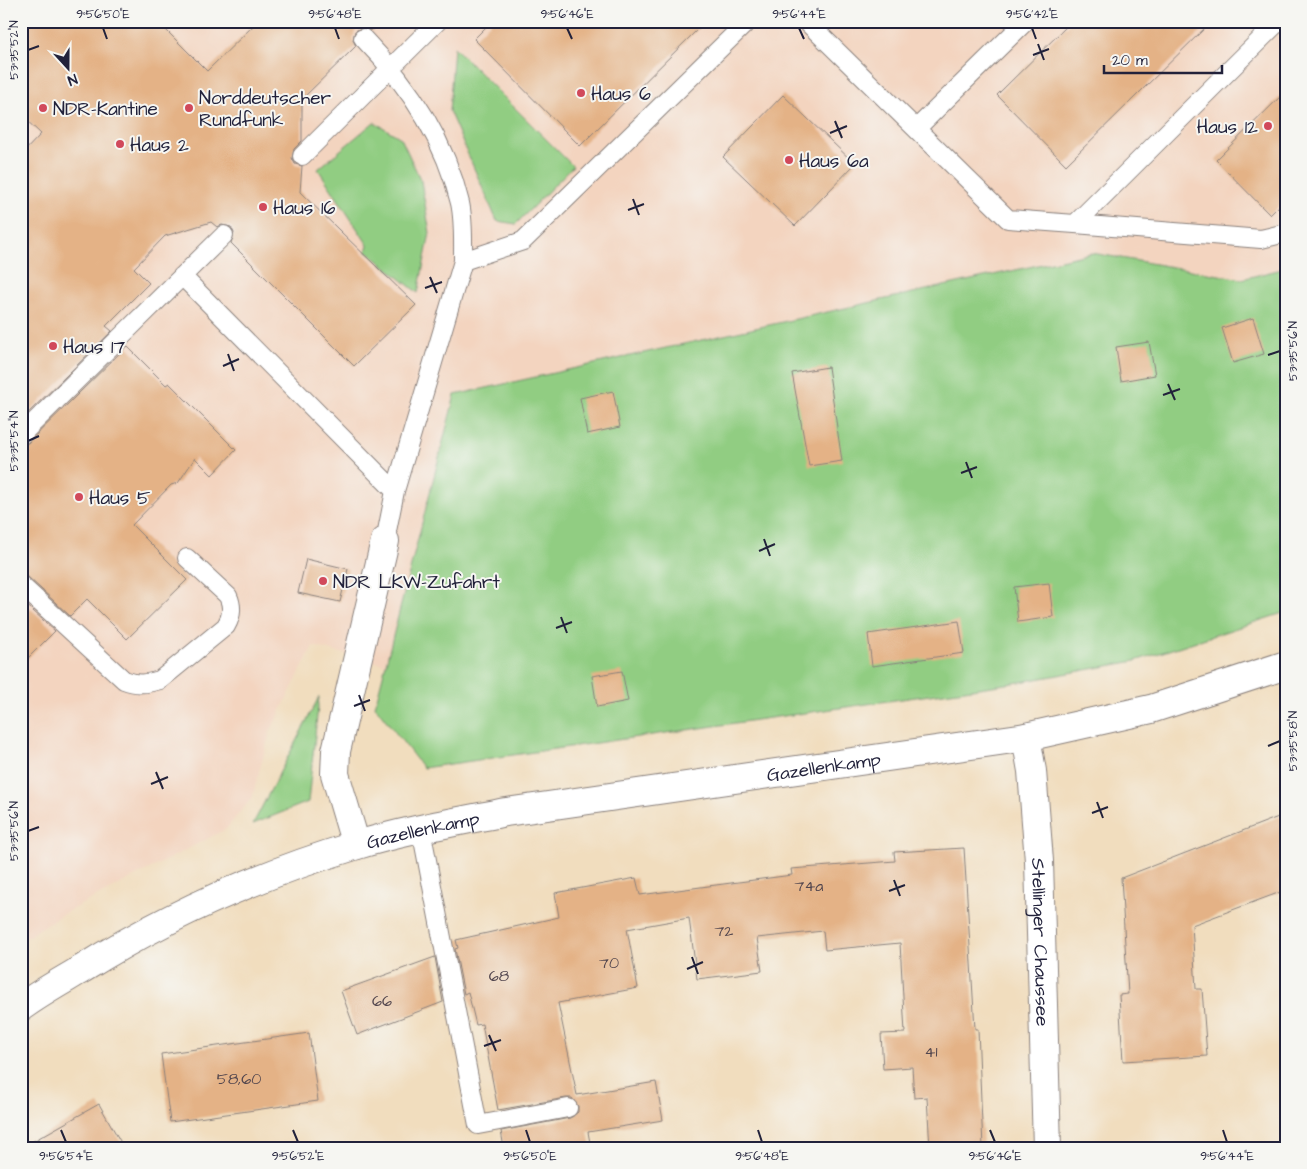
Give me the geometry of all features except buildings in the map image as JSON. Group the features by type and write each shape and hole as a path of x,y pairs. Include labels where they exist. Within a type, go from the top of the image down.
{"street":[{"name":"Gazellenkamp","path":"356,845 335,774 336,751 385,542"},
{"name":"Gazellenkamp","path":"21,1008 124,942 250,883 356,845 421,829 506,812 1026,737 1150,709 1286,665"},
{"name":"Stellinger Chaussee","path":"1026,737 1032,771 1039,861 1047,1148"}],"lane":[{"path":"302,156 438,21"},
{"path":"463,260 523,241 748,21"},
{"path":"806,21 1008,220 1261,239 1286,233"},
{"path":"916,130 1026,21"},
{"path":"1075,224 1279,21"},
{"path":"363,38 391,68 445,154 461,205 463,260 395,491 385,542"},
{"path":"21,435 224,234"},
{"path":"182,276 395,491"},
{"path":"21,585 124,680 135,684 147,684 160,680 226,626 230,618 231,603 228,596 187,558"},
{"path":"421,829 478,1125 568,1108"}],"shaded area":[{"name":"Norddeutscher Rundfunk","path":"21,21 1286,21 1286,268 1242,279 1092,253 455,395 387,665 313,646 270,732 252,798 226,829 61,915 21,941"}],"green space":[{"path":"454,47 573,166 516,224 497,221 449,111"},
{"path":"374,122 401,138 421,181 430,233 418,293 366,251 368,245 318,169"},
{"path":"1092,253 1242,279 1286,268 1286,612 1135,661 1020,682 423,768 375,706 455,395"},
{"path":"319,697 308,802 253,824"}],"place":[{"name":"Haus 6","path":"581,93"},
{"name":"NDR-Kantine","path":"43,108"},
{"name":"Norddeutscher Rundfunk","path":"189,108"},
{"name":"Haus 12","path":"1268,126"},
{"name":"Haus 2","path":"120,144"},
{"name":"Haus 6a","path":"789,160"},
{"name":"Haus 16","path":"263,207"},
{"name":"Haus 17","path":"53,346"},
{"name":"Haus 5","path":"79,497"},
{"name":"NDR LKW-Zufahrt","path":"323,581"}]}
